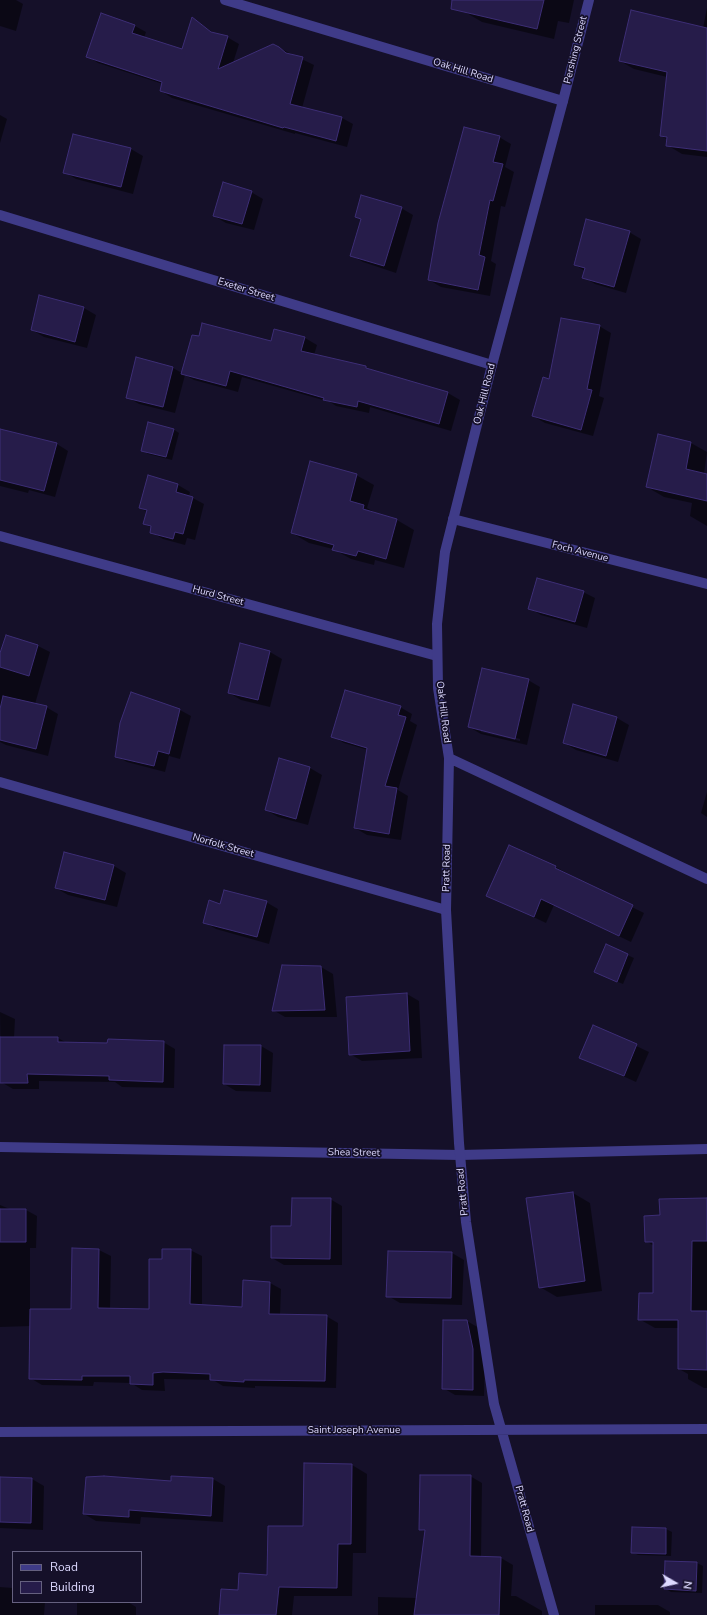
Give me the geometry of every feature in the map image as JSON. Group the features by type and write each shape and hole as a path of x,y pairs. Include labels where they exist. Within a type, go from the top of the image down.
{"street":[{"name":"Oak Hill Road","path":"226,0 241,2 563,101 492,365 445,552 437,624 437,656 442,717 449,758"},
{"name":"Pershing Street","path":"563,101 588,0"},
{"name":"Exeter Street","path":"0,215 492,365"},
{"name":"Foch Avenue","path":"453,519 707,584"},
{"name":"Hurd Street","path":"0,536 437,656"},
{"path":"449,758 707,879"},
{"name":"Pratt Road","path":"449,758 446,910 460,1155 466,1222 494,1404 554,1615"},
{"name":"Norfolk Street","path":"0,782 446,910"},
{"name":"Shea Street","path":"0,1147 460,1155 707,1149"},
{"name":"Saint Joseph Avenue","path":"0,1432 707,1430"}],"building":[{"path":"452,0 544,0 537,29 451,9"},
{"path":"631,10 707,28 707,151 666,146 667,137 660,136 667,72 619,61"},
{"path":"101,13 135,25 132,33 182,49 192,17 211,32 228,36 218,69 273,44 286,53 303,57 290,104 342,117 336,141 284,127 283,128 160,91 162,82 86,57"},
{"path":"464,127 500,136 493,162 503,164 493,201 490,200 479,255 485,257 478,290 428,280 438,223"},
{"path":"73,134 131,148 121,187 63,173"},
{"path":"223,182 252,191 242,224 213,216"},
{"path":"361,195 402,207 384,266 350,256 361,219 355,217"},
{"path":"586,219 630,231 614,287 582,278 585,268 574,265"},
{"path":"39,295 84,307 75,342 31,330"},
{"path":"561,318 600,325 587,389 592,390 581,430 532,416 543,377 549,379"},
{"path":"202,323 271,341 274,329 305,337 301,351 366,366 366,368 448,392 439,424 358,401 357,407 323,400 324,398 230,371 226,386 181,374 192,335 199,336"},
{"path":"136,357 173,367 163,407 126,398"},
{"path":"148,422 174,429 166,457 141,451"},
{"path":"0,429 57,443 44,491 0,480"},
{"path":"658,434 691,442 686,469 707,474 707,501 646,487"},
{"path":"310,461 357,474 350,501 364,505 363,509 397,519 386,559 358,551 356,556 332,550 334,545 291,533"},
{"path":"148,475 178,484 176,492 193,497 183,534 175,532 173,539 150,533 151,526 143,524 147,510 139,508"},
{"path":"537,578 584,591 575,622 528,609"},
{"path":"6,635 38,645 29,676 0,667 0,653"},
{"path":"240,643 270,651 258,700 228,693"},
{"path":"482,668 529,679 515,739 468,727"},
{"path":"345,690 401,706 398,715 406,717 385,786 397,788 389,834 354,828 367,748 331,737"},
{"path":"131,692 180,709 169,754 158,751 154,766 115,757 120,723"},
{"path":"3,696 47,706 36,749 0,740 0,709"},
{"path":"573,704 617,717 606,756 563,743"},
{"path":"279,758 310,767 296,819 265,810"},
{"path":"509,845 556,866 555,868 633,905 619,936 541,899 534,917 486,896"},
{"path":"64,852 114,865 105,900 55,888"},
{"path":"224,890 267,901 257,937 203,923 209,900 220,904"},
{"path":"606,944 628,954 617,982 594,972"},
{"path":"282,965 321,966 325,1010 272,1011"},
{"path":"407,993 410,1051 349,1055 346,997"},
{"path":"593,1025 637,1044 624,1076 579,1058"},
{"path":"0,1037 58,1037 58,1042 107,1043 108,1039 164,1041 163,1082 109,1080 109,1076 27,1074 28,1083 0,1083"},
{"path":"224,1045 261,1045 260,1085 223,1084"},
{"path":"573,1192 585,1281 539,1288 526,1198"},
{"path":"292,1198 331,1198 330,1259 271,1258 271,1226 291,1226"},
{"path":"707,1198 707,1241 692,1241 691,1311 707,1311 707,1370 678,1369 678,1320 638,1320 639,1293 653,1293 653,1242 645,1242 644,1216 660,1215 659,1199"},
{"path":"0,1209 26,1209 26,1242 0,1242"},
{"path":"72,1248 99,1249 98,1308 149,1309 149,1259 162,1259 162,1249 191,1249 190,1304 242,1307 243,1280 270,1282 269,1314 327,1315 325,1381 244,1380 244,1382 210,1380 210,1374 163,1372 153,1373 153,1385 130,1384 130,1376 82,1376 82,1380 29,1379 30,1309 71,1309"},
{"path":"388,1251 452,1252 451,1298 386,1297"},
{"path":"443,1320 467,1320 473,1349 473,1390 442,1389"},
{"path":"304,1463 352,1464 351,1544 338,1544 337,1588 279,1587 276,1615 219,1615 221,1589 238,1590 239,1573 267,1575 268,1526 303,1526"},
{"path":"420,1475 471,1475 470,1556 501,1557 499,1615 414,1615 425,1530 419,1530"},
{"path":"104,1476 171,1481 171,1476 213,1478 211,1516 129,1510 129,1517 83,1514 86,1477"},
{"path":"0,1477 32,1478 31,1523 0,1522"},
{"path":"632,1527 666,1528 666,1554 631,1553"},
{"path":"665,1561 697,1562 696,1591 664,1589"}]}
